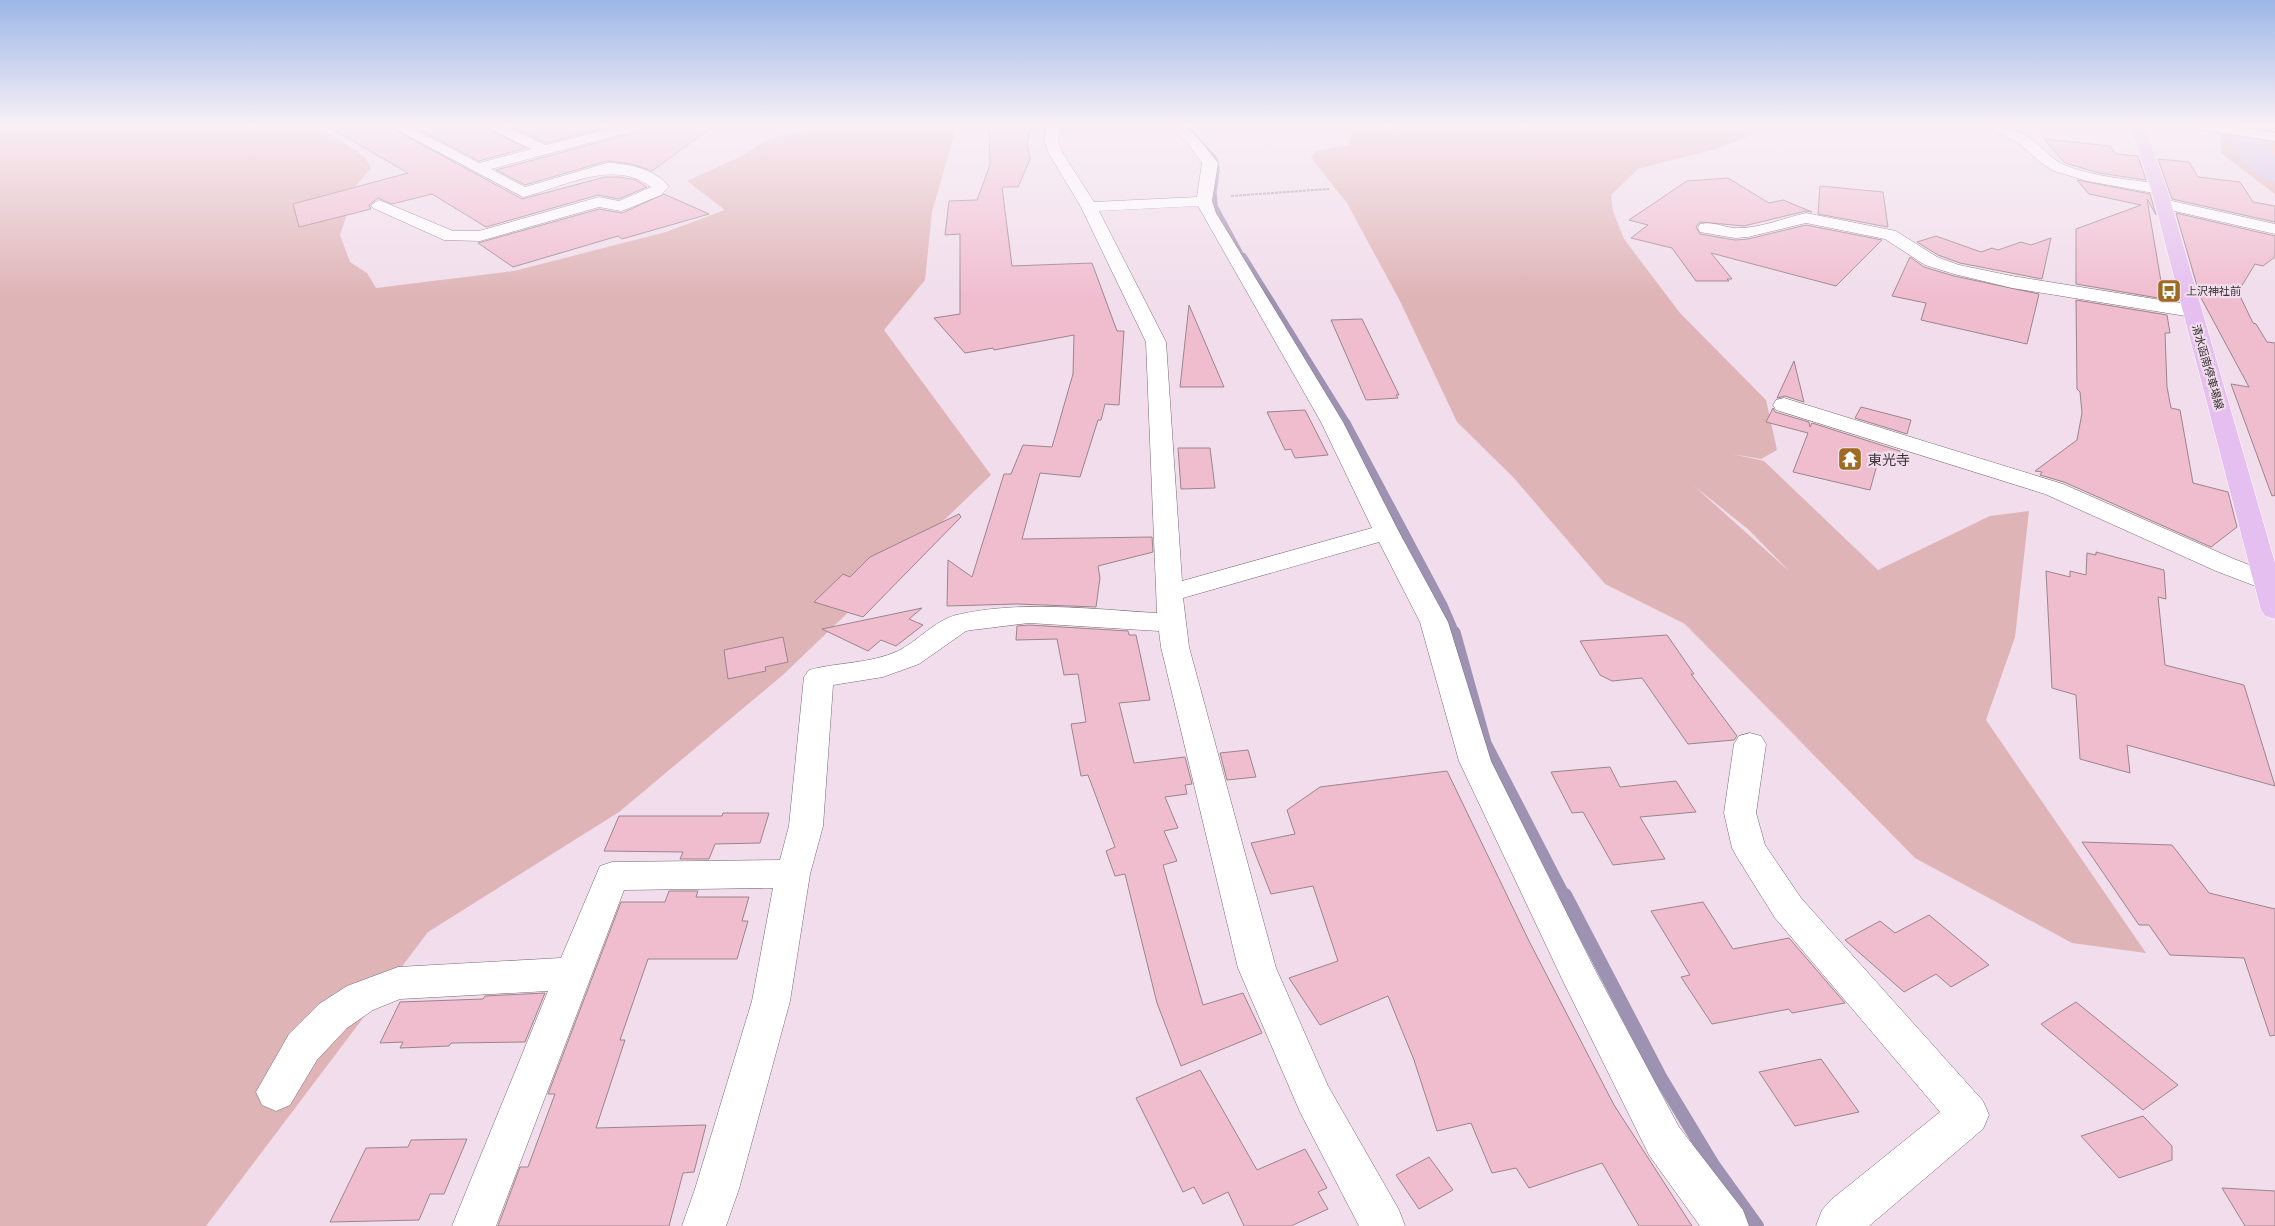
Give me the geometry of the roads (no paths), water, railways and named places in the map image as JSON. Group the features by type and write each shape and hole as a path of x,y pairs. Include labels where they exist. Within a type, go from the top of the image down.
{"main road":[{"name":"清水函南停車場線","path":"2156,182 2275,610"}],"street":[{"path":"504,182 522,192 557,182"},
{"path":"379,204 450,236 480,236 599,202 621,206 655,192 661,187 656,182"},
{"path":"1074,182 1089,206 1156,342 1170,608 1175,647 1187,701 1242,904 1256,968 1314,1099 1382,1226"},
{"path":"1207,182 1204,198 1208,213 1332,422 1386,532 1434,622 1475,761 1560,935 1664,1141 1727,1226"},
{"path":"2110,182 2275,229"},
{"path":"1089,206 1204,198"},
{"path":"1706,228 1735,233 1748,232 1806,218 1890,234 1932,262 1962,271 2012,282 2192,311"},
{"path":"1784,404 2054,489 2225,565 2267,581"},
{"path":"704,1226 771,1001 793,874 806,826 819,677 883,667 909,657 957,624 972,621 1029,614 1170,608 1386,532"},
{"path":"1750,744 1740,813 1748,848 1788,908 1968,1115 1848,1215 1838,1226"},
{"path":"474,1226 612,876 793,874"},
{"path":"276,1092 303,1047 334,1016 360,998 398,982 574,973"}],"waterway":[{"path":"1215,182 1215,206 1243,258"},
{"path":"1243,257 1347,424"},
{"path":"1346,423 1443,605 1455,633"},
{"path":"1455,632 1486,743 1565,896"},
{"path":"1565,895 1660,1077 1713,1165 1757,1226"}],"place":[{"name":"上沢神社前","path":"2169,291"},
{"name":"東光寺","path":"1850,459"}]}
